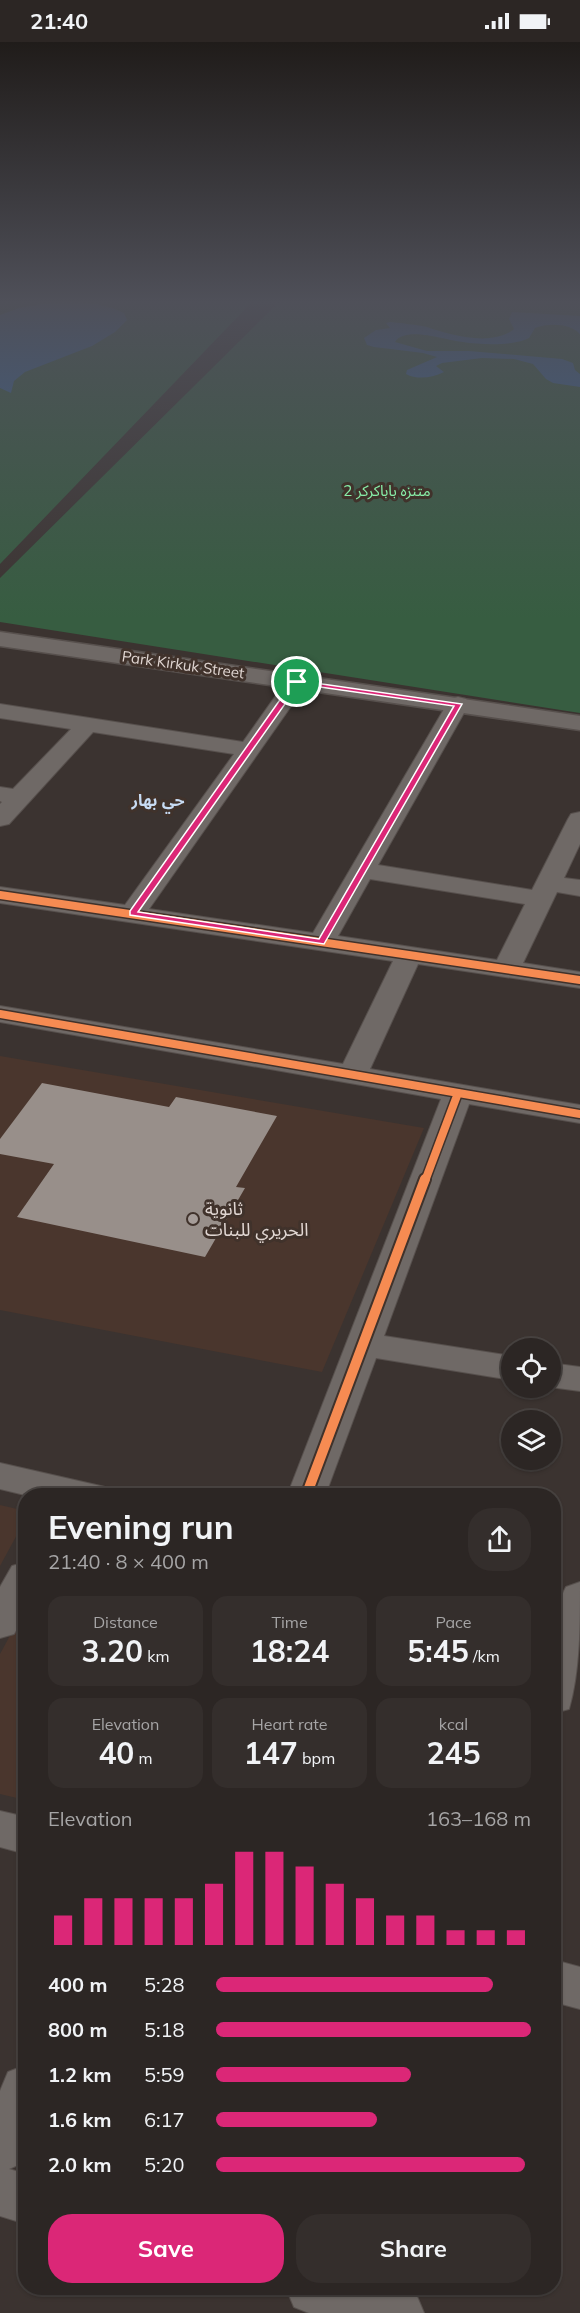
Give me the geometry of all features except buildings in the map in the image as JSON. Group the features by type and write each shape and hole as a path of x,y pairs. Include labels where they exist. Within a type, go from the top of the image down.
{"main road":[{"name":"Park Kirkuk Street","path":"0,639 580,723"}],"street":[{"path":"133,913 247,749 297,682"},
{"path":"321,942 458,704"},
{"path":"0,711 247,749"},
{"path":"0,819 9,796 87,724"},
{"path":"506,970 580,819"},
{"path":"362,870 545,891 580,888"},
{"path":"0,895 580,981"},
{"path":"352,1075 410,955"},
{"path":"0,1014 580,1114"},
{"path":"309,1488 458,1093"},
{"path":"362,1344 501,1366"},
{"path":"561,1376 580,1379"},
{"path":"0,1476 52,1488"},
{"path":"0,1623 18,1590"},
{"path":"561,1657 571,1599"},
{"path":"0,1829 18,1834"},
{"path":"561,1983 580,1988"},
{"path":"0,2148 18,2106"},
{"path":"0,2191 18,2197"}],"shaded area":[{"name":"ثانوية الحريري للبنات","path":"0,1056 424,1128 322,1372 0,1310"},
{"path":"0,1505 18,1509 18,1533 0,1566"},
{"path":"18,1621 18,1798 0,1794 0,1654"}],"green space":[{"path":"0,407 151,407 0,564"},
{"name":"متنزه باباكركر 2","path":"173,407 580,407 580,713 0,622 0,578"}],"cycle path":[{"path":"0,895 580,980"},
{"path":"0,1014 580,1114"},
{"path":"309,1488 458,1093"}],"place":[{"name":"ثانوية الحريري للبنات","path":"193,1219"}],"district":[{"name":"حي بهار","path":"158,800"}],"route":[{"path":"297,682 458,704 321,942 133,913 247,749 297,682"}]}
